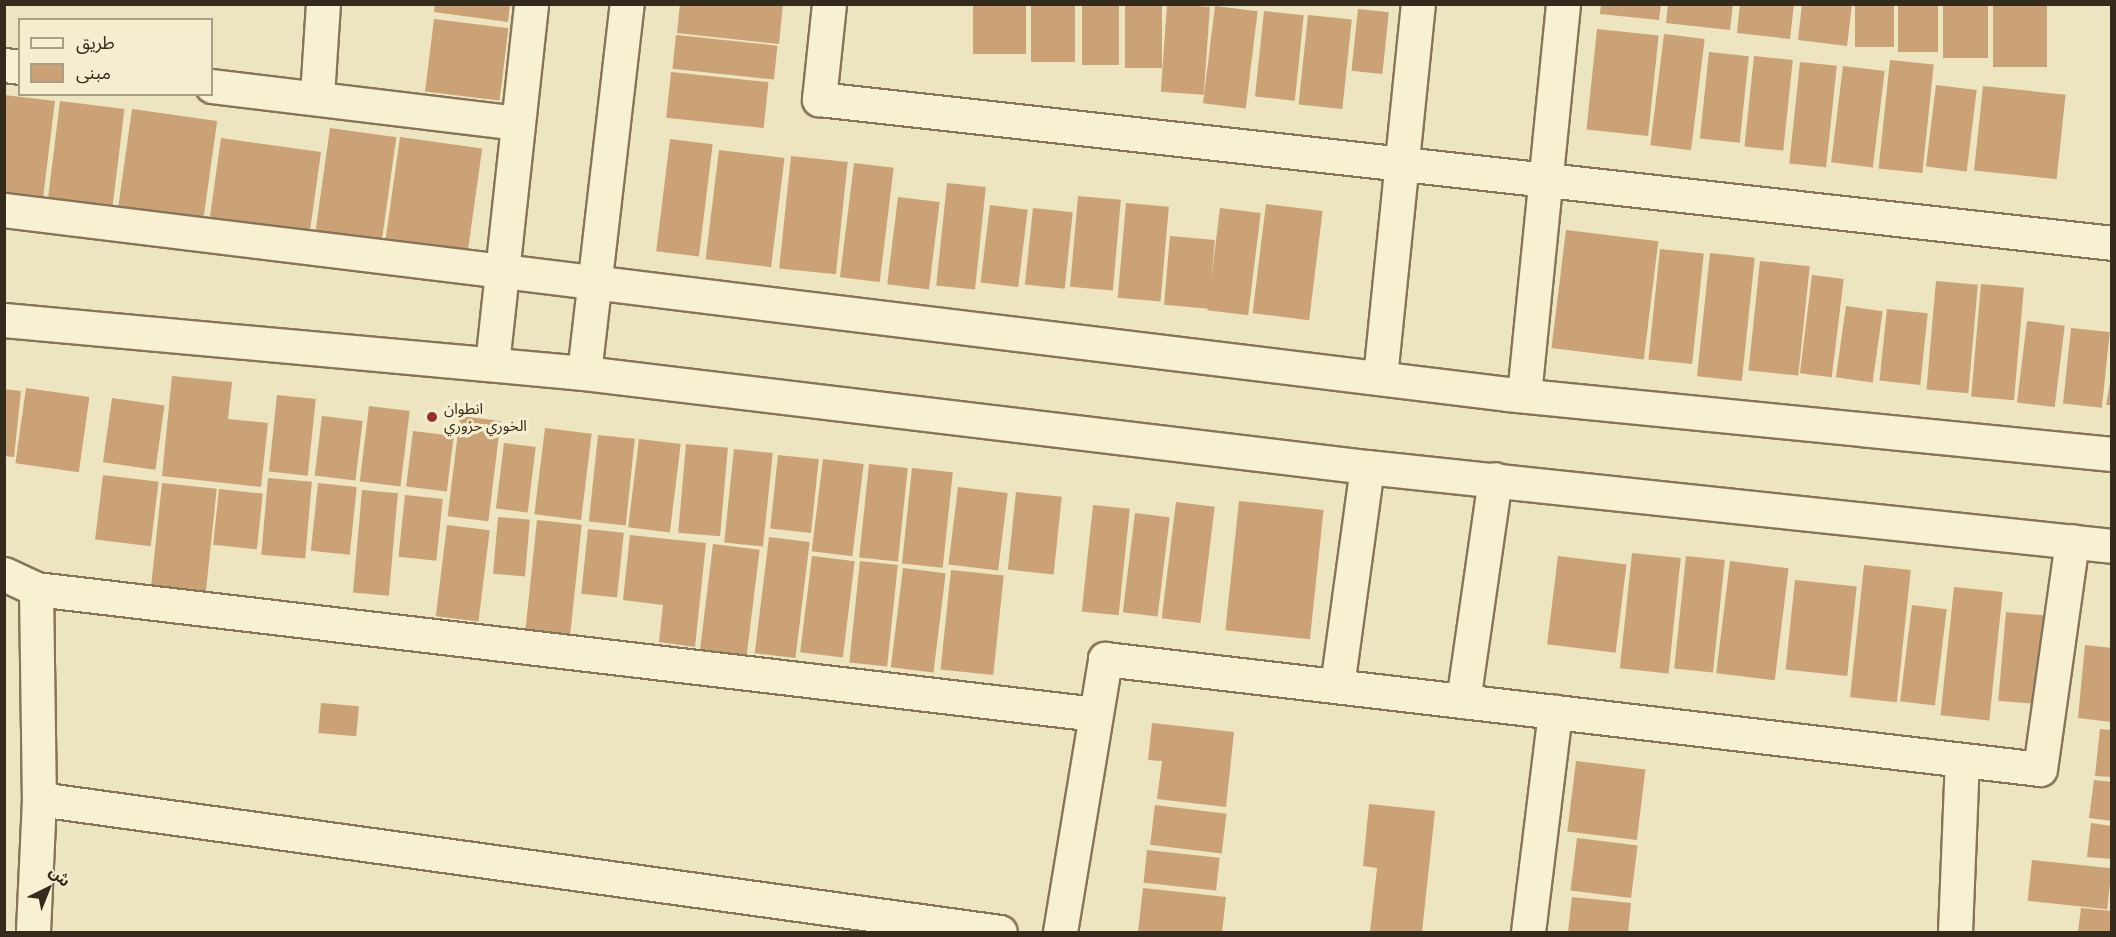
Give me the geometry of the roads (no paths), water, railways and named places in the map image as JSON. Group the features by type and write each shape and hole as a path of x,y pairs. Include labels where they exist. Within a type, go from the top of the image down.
{"street":[{"path":"318,96 323,4"},
{"path":"492,364 499,273 531,4"},
{"path":"584,373 627,4"},
{"path":"830,4 819,99 2112,243"},
{"path":"1380,377 1399,164 1418,4"},
{"path":"1524,395 1563,4"},
{"path":"213,86 318,96 517,123"},
{"path":"4,210 499,273 594,282 1524,395 2112,454"},
{"path":"4,320 584,373 1367,467 1495,478 2112,546"},
{"path":"1337,686 1367,467"},
{"path":"1463,701 1495,478"},
{"path":"1060,933 1105,659 2040,769 2072,541"},
{"path":"4,574 36,589 1096,714"},
{"path":"33,933 39,800 36,589"},
{"path":"1528,933 1555,712"},
{"path":"1955,933 1962,760"},
{"path":"39,800 1000,933"}],"place":[{"name":"انطوان الخوري حزوري","path":"432,417"}]}
